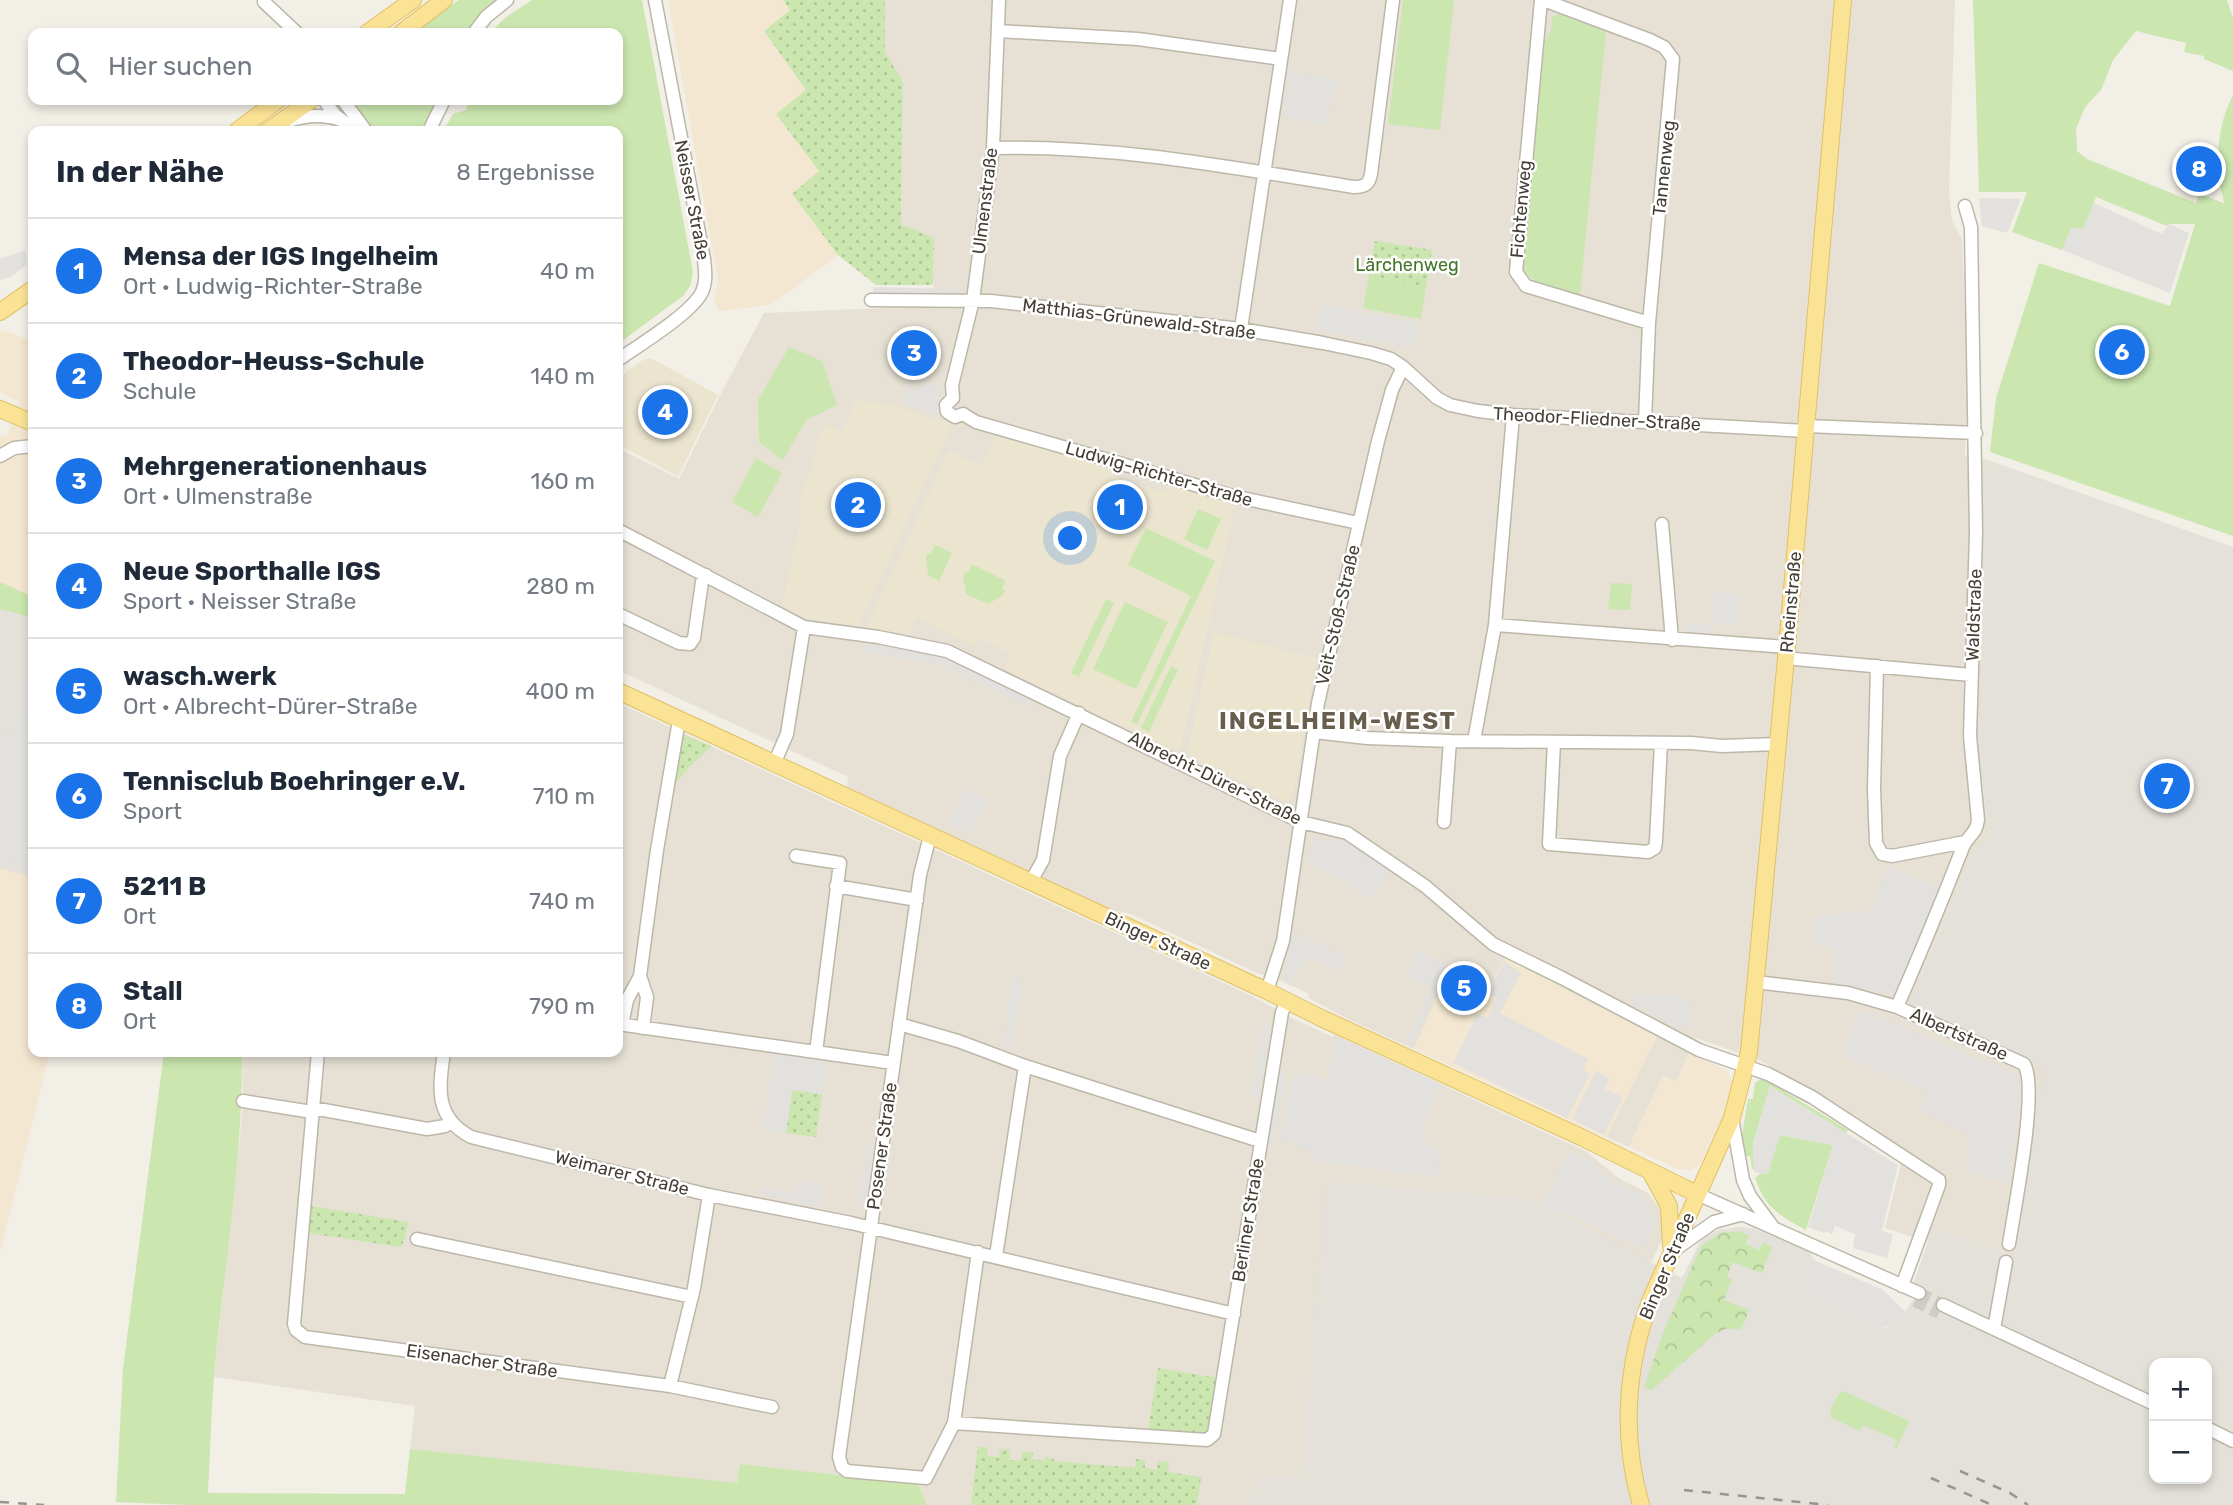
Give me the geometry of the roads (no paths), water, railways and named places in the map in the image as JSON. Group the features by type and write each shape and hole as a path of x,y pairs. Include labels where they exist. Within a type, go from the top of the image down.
{"main road":[{"path":"374,28 413,0"},
{"path":"408,28 444,0"},
{"name":"Rheinstraße","path":"1698,1194 1732,1118 1746,1067 1778,744 1791,653 1806,429 1843,0"},
{"path":"244,126 271,105"},
{"path":"274,126 304,105"},
{"path":"0,312 28,292"},
{"path":"3,409 28,421"},
{"name":"Binger Straße","path":"623,693 1571,1132 1698,1194 1650,1301 1640,1331 1628,1413 1630,1453 1641,1505"},
{"path":"1651,1173 1669,1206 1672,1252"}],"street":[{"path":"478,28 507,0"},
{"name":"Neisser Straße","path":"623,356 690,307 701,294 705,278 704,259 655,0"},
{"name":"Ulmenstraße","path":"963,414 955,417 947,412 947,403 953,398 952,385 972,300 992,148 999,0"},
{"path":"1241,329 1290,0"},
{"path":"992,148 1065,148 1145,155 1354,187 1367,184 1371,174 1393,0"},
{"name":"Tannenweg","path":"1542,0 1650,40 1664,47 1673,59 1649,323 1645,421"},
{"name":"Fichtenweg","path":"1542,0 1516,271 1526,286 1649,323"},
{"path":"263,1 280,28"},
{"path":"263,1 292,28"},
{"path":"998,31 1138,39 1280,59"},
{"path":"328,105 349,126"},
{"path":"346,105 362,126"},
{"path":"431,126 442,105"},
{"path":"276,126 314,115 341,120"},
{"name":"Waldstraße","path":"1897,1007 1965,842 1977,829 1978,820 1970,736 1976,433 1971,227 1965,206"},
{"name":"Matthias-Grünewald-Straße","path":"871,300 972,300 1241,329 1371,352 1391,359 1403,367"},
{"name":"Theodor-Fliedner-Straße","path":"1403,367 1437,398 1450,405 1478,411 1806,429 1976,433"},
{"name":"Veit-Stoß-Straße","path":"1267,991 1283,941 1318,703 1358,523 1392,390 1403,367"},
{"name":"Ludwig-Richter-Straße","path":"963,414 976,422 1233,496 1358,523"},
{"path":"1474,741 1495,625 1513,415"},
{"path":"0,456 14,448 28,447"},
{"path":"1662,524 1672,640"},
{"path":"623,533 804,627 787,734 774,764"},
{"path":"623,616 679,643 690,644 694,638 702,582 706,575"},
{"path":"1495,625 1672,640 1971,675"},
{"name":"Albrecht-Dürer-Straße","path":"804,627 878,637 947,651 1301,822 1341,830 1425,886 1493,944 1699,1051 1768,1074 1812,1097 1939,1180 1927,1221 1902,1286"},
{"path":"1877,666 1874,789 1876,843 1882,854 1892,856 1965,842"},
{"path":"1030,883 1043,860 1060,756 1079,713"},
{"path":"623,1014 640,976 657,850 679,720"},
{"path":"1314,732 1367,738 1450,741 1722,746 1778,744"},
{"path":"1444,822 1450,741"},
{"path":"1554,742 1549,844 1648,852 1655,848 1656,841 1661,743"},
{"name":"Posener Straße","path":"930,836 916,900 870,1227 839,1457 842,1467 847,1471 926,1478 954,1423"},
{"path":"796,856 840,863 816,1052"},
{"path":"836,887 916,900"},
{"path":"640,976 647,997 643,1028"},
{"name":"Albertstraße","path":"1756,982 1836,990 1897,1007 2020,1061 2027,1069 2029,1103 2009,1244"},
{"name":"Berliner Straße","path":"954,1423 1207,1440 1211,1438 1214,1434 1234,1314 1282,1012 1287,1001"},
{"path":"899,1024 1260,1141"},
{"path":"623,1025 893,1063"},
{"path":"313,1110 318,1057"},
{"path":"243,1101 427,1129 445,1126 450,1122 442,1104 439,1087 443,1057"},
{"path":"996,1256 1025,1066"},
{"name":"Eisenacher Straße","path":"313,1110 295,1312 296,1330 304,1337 670,1386 772,1407"},
{"path":"1732,1118 1743,1180 1750,1196 1773,1227"},
{"name":"Weimarer Straße","path":"450,1122 460,1131 484,1140 709,1195 870,1227 1234,1314"},
{"name":"Binger Straße","path":"1698,1194 1902,1286 1917,1297"},
{"path":"670,1386 692,1297 709,1195"},
{"path":"1672,1252 1714,1222 1743,1214"},
{"path":"417,1239 692,1297"},
{"path":"954,1423 978,1252"},
{"path":"1994,1329 2006,1262"},
{"path":"1941,1309 1967,1316 2149,1402"},
{"path":"2212,1430 2233,1441"}],"tunnel":[{"path":"1919,1293 1943,1305"},
{"path":"1915,1301 1939,1313"}],"railway":[{"path":"1960,1471 2010,1493 2028,1505"},
{"path":"1931,1478 1992,1505"},
{"path":"1684,1490 1828,1505"},
{"path":"0,1502 44,1505"}],"place":[{"name":"Stall","path":"2199,169"},
{"name":"Tennisclub Boehringer e.V.","path":"2122,352"},
{"name":"Mehrgenerationenhaus","path":"914,353"},
{"name":"Neue Sporthalle IGS","path":"665,412"},
{"name":"Theodor-Heuss-Schule","path":"858,505"},
{"name":"Mensa der IGS Ingelheim","path":"1120,507"},
{"name":"5211 B","path":"2167,786"},
{"name":"wasch.werk","path":"1464,988"}],"district":[{"name":"INGELHEIM-WEST","path":"1338,721"}],"park label":[{"name":"Lärchenweg","path":"1407,265"}]}
